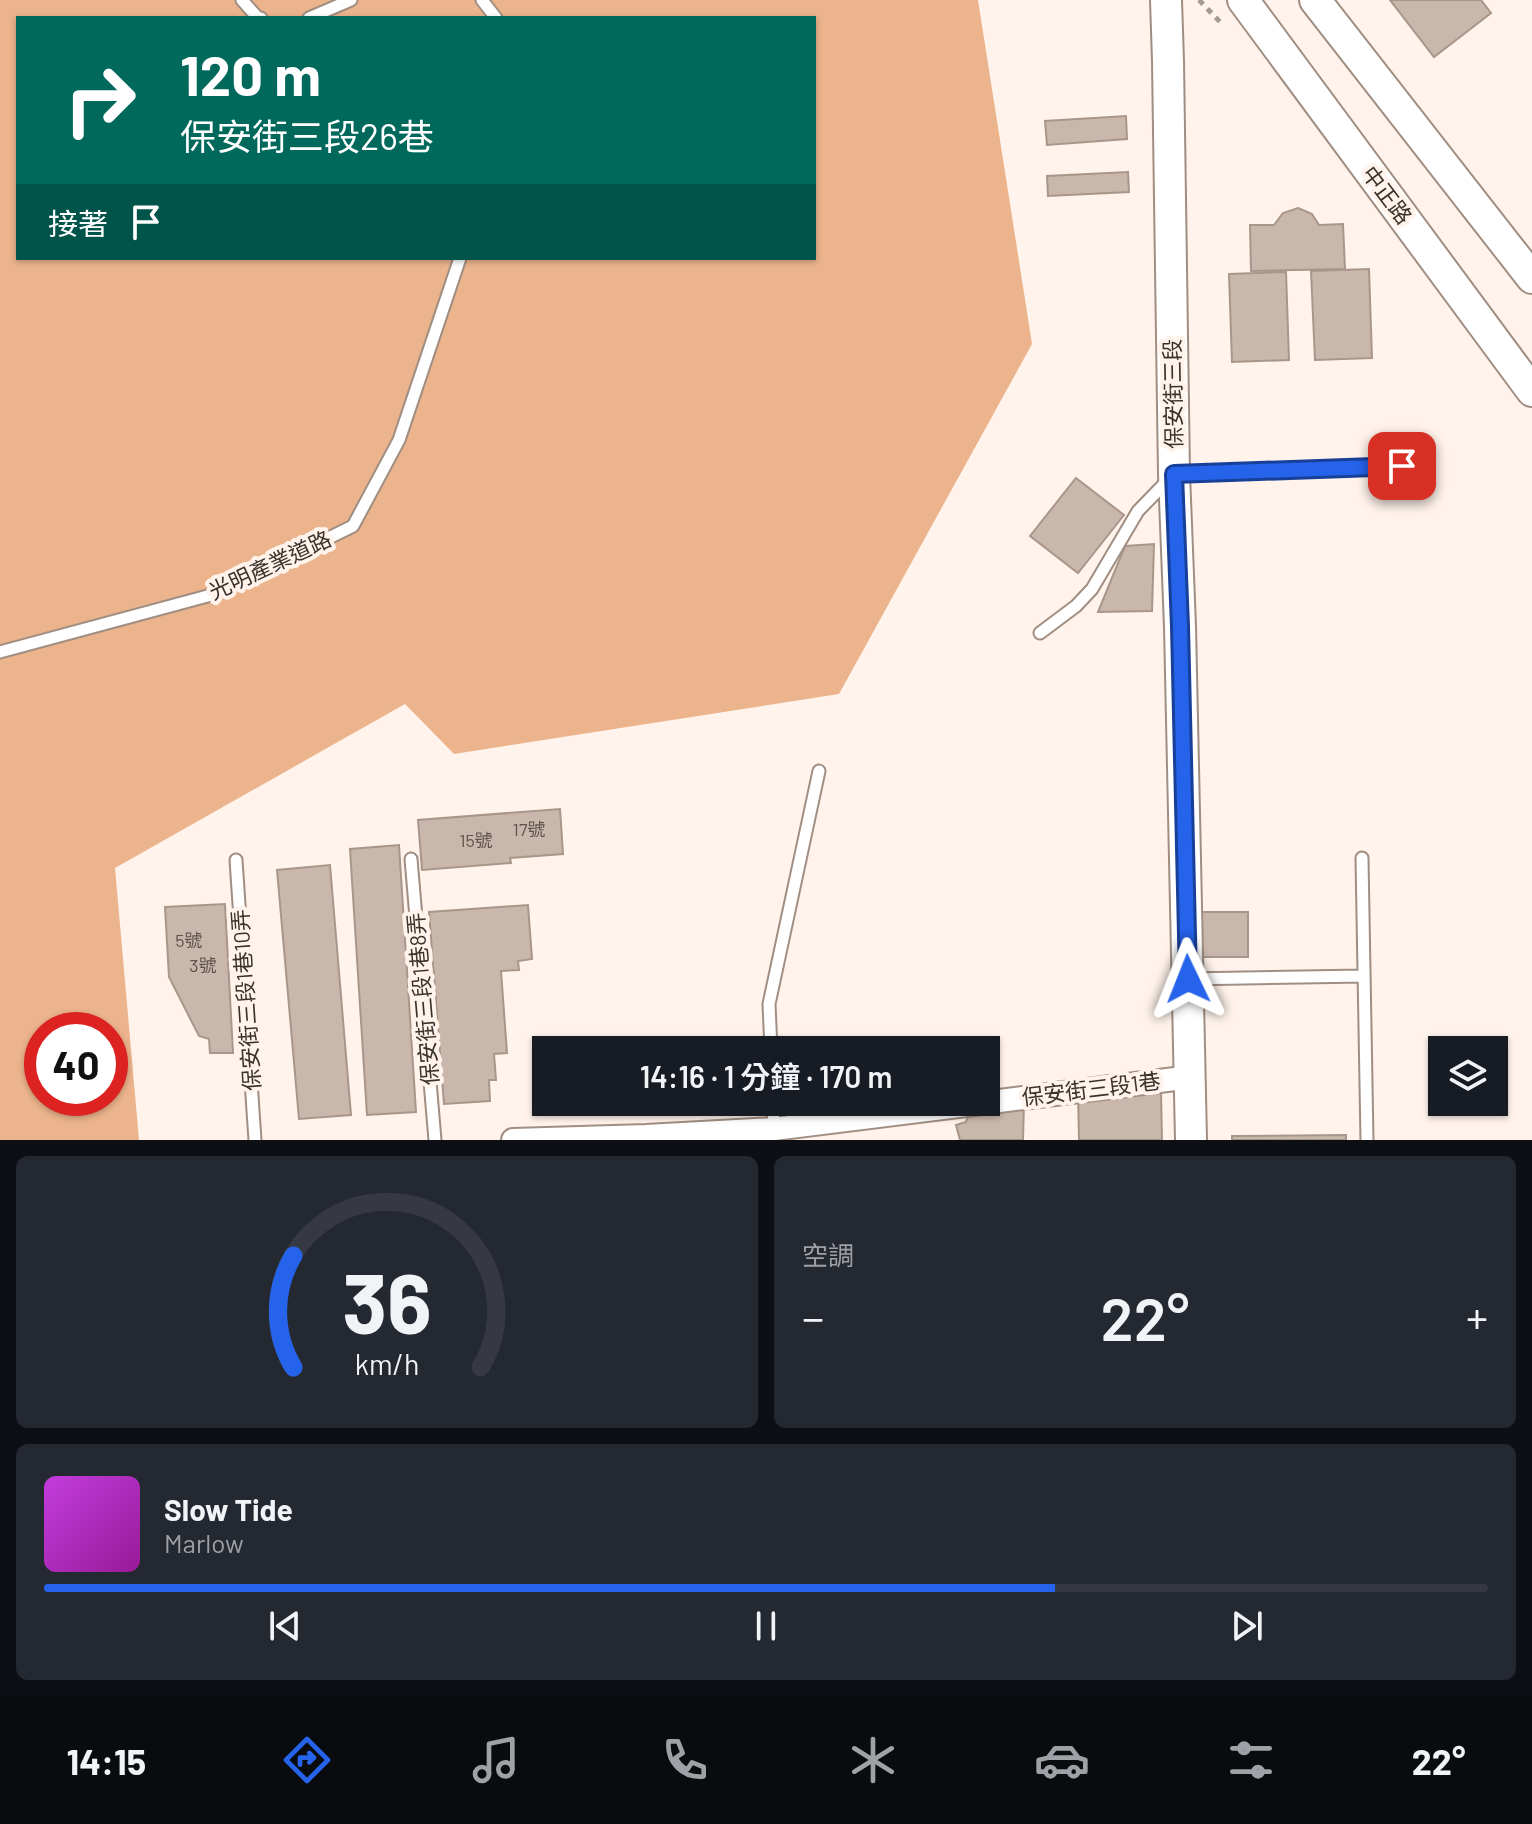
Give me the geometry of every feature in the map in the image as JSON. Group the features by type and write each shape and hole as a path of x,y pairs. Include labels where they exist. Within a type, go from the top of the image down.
{"street":[{"name":"保安街三段","path":"1166,0 1191,1140"},
{"name":"中正路","path":"1243,0 1532,391"},
{"path":"1315,0 1532,278"},
{"name":"保安街三段1巷","path":"513,1140 774,1129 1191,1077"}],"lane":[{"path":"242,0 256,16"},
{"path":"314,16 351,0"},
{"path":"482,0 494,16"},
{"name":"光明產業道路","path":"0,652 215,594 353,526 399,440 459,260"},
{"path":"1040,633 1076,606 1092,589 1138,511 1174,474 1402,466"},
{"path":"770,1036 769,1004 819,771"},
{"path":"1362,858 1367,1140"},
{"name":"保安街三段1巷8弄","path":"411,859 435,1140"},
{"name":"保安街三段1巷10弄","path":"236,860 255,1140"},
{"path":"1188,979 1364,976"},
{"path":"774,1116 774,1129"}],"shaded area":[{"path":"0,0 978,0 1032,344 839,694 454,754 405,704 115,868 128,1012 24,1012 24,1116 128,1116 128,1015 139,1140 0,1140"}],"building":[{"path":"1390,0 1481,0 1491,13 1434,57"},
{"path":"1126,116 1127,139 1047,145 1045,121"},
{"path":"1128,172 1129,192 1048,196 1047,176"},
{"path":"1298,208 1312,214 1319,225 1343,224 1345,269 1251,271 1250,225 1274,225 1283,213"},
{"path":"1369,269 1372,358 1315,360 1311,271"},
{"path":"1286,272 1289,360 1232,362 1229,274"},
{"path":"1076,478 1124,515 1078,573 1030,536"},
{"path":"1154,544 1152,611 1098,612 1125,546"},
{"path":"560,809 563,854 510,858 511,863 422,870 418,820"},
{"path":"399,845 416,1112 367,1115 350,849"},
{"path":"330,865 351,1115 299,1119 277,870"},
{"path":"225,904 233,1053 210,1053 209,1039 199,1036 169,977 165,907"},
{"path":"528,905 532,959 518,961 519,970 501,971 507,1053 494,1054 496,1080 489,1080 490,1101 444,1104 429,912"},
{"path":"1200,912 1248,912 1248,957 1200,957"},
{"path":"1161,1092 1162,1140 1079,1140 1078,1094"},
{"path":"1024,1102 1023,1140 960,1140 956,1125 966,1122 968,1116 1000,1116 1000,1105"},
{"path":"1346,1135 1346,1140 1232,1140 1232,1136"}],"route":[{"path":"1188,979 1174,474 1402,466"}]}
